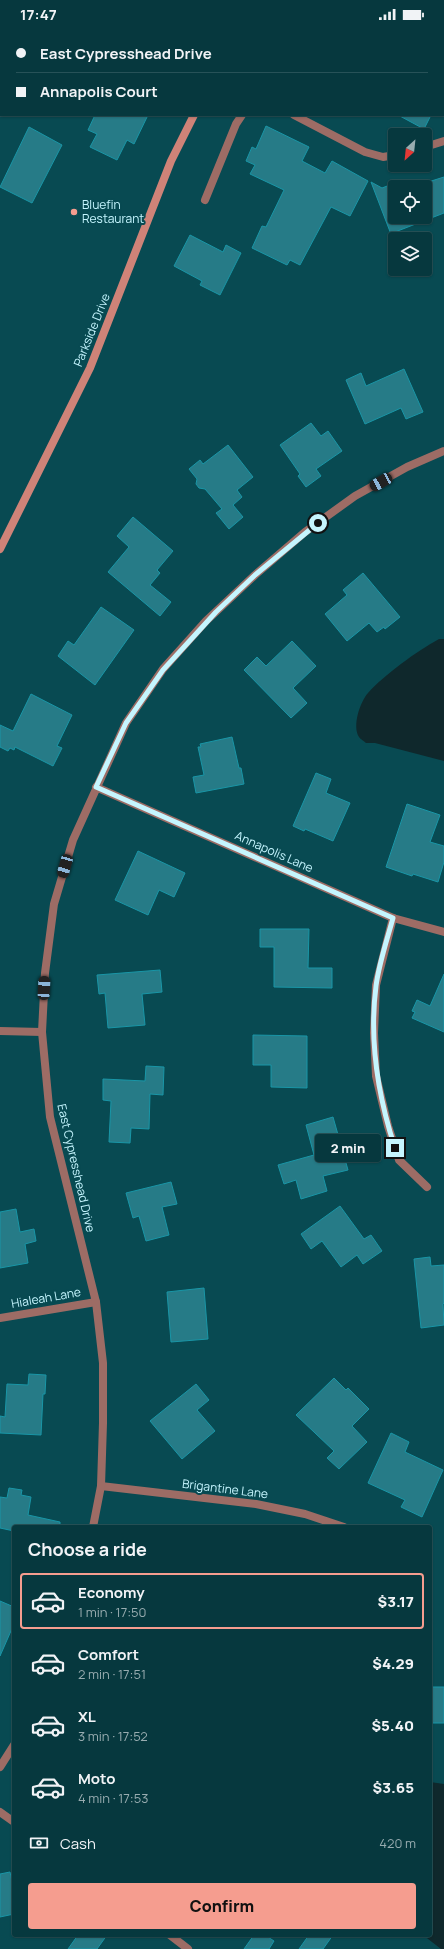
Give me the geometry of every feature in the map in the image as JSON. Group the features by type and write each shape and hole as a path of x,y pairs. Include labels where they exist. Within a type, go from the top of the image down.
{"street":[{"name":"Parkside Drive","path":"0,549 90,368 171,161 194,116"},
{"path":"205,200 236,124 241,116"},
{"path":"296,116 365,152 383,157 388,156"},
{"path":"432,145 444,141"},
{"name":"East Cypresshead Drive","path":"93,1525 100,1486 104,1423 103,1363 96,1302 50,1117 42,1032 45,973 54,904 73,840 126,723 163,670 206,621 255,575 305,532 355,496 407,467 444,451"},
{"name":"Annapolis Lane","path":"96,787 393,918 444,932"},
{"path":"393,918 376,985 374,1032 376,1076 388,1126 399,1160 427,1187"},
{"path":"0,1031 42,1032"},
{"name":"Hialeah Lane","path":"0,1318 96,1302"},
{"name":"Brigantine Lane","path":"100,1486 256,1504 305,1514 338,1525"},
{"path":"0,1767 12,1748"},
{"path":"0,1812 12,1821"},
{"path":"173,1937 188,1949"}],"water":[{"path":"439,639 444,639 444,761 375,743 366,743 359,737 356,727 358,714 365,697 392,671"},
{"path":"432,1782 444,1784 444,1949 441,1949 426,1937 432,1937"}],"building":[{"path":"95,116 148,116 134,144 127,140 117,160 90,147 97,134 88,130"},
{"path":"400,116 430,116 424,128 422,128"},
{"path":"266,126 309,147 302,161 325,173 332,161 368,181 350,216 331,207 300,265 290,260 287,265 252,248 262,226 266,227 284,190 250,174 255,165 246,161 252,147 256,149"},
{"path":"29,127 62,145 32,203 0,187"},
{"path":"444,177 444,213 432,218 432,181"},
{"path":"371,182 382,188 388,186 388,224 416,224 395,232 390,232"},
{"path":"190,235 223,252 226,245 241,253 220,295 200,285 202,281 174,266"},
{"path":"404,369 423,412 406,419 401,408 365,424 346,380 361,373 366,386"},
{"path":"311,423 321,436 328,431 342,451 316,469 321,476 306,487 298,476 300,474 280,445"},
{"path":"228,445 253,477 237,490 242,497 233,505 243,517 229,529 216,513 222,509 205,489 199,488 196,484 197,479 189,469 200,460 203,464"},
{"path":"133,517 173,551 157,570 160,573 150,585 171,602 160,616 108,572 129,547 117,536"},
{"path":"363,573 400,617 385,629 384,627 377,632 369,623 347,641 325,614 347,595 343,590"},
{"path":"101,607 134,630 95,685 58,656 68,641 74,645"},
{"path":"292,641 316,666 293,688 307,703 291,718 244,670 257,657 266,666"},
{"path":"31,694 72,715 57,746 62,748 53,766 15,747 14,750 10,748 8,751 0,747 0,725 13,731"},
{"path":"232,737 244,784 196,793 193,777 204,775 198,747 201,747 200,744"},
{"path":"316,773 331,779 326,793 350,803 333,841 305,829 304,831 293,826"},
{"path":"407,804 440,815 430,842 444,846 444,862 438,882 413,874 412,876 386,867"},
{"path":"138,851 185,873 174,897 159,890 148,915 115,900"},
{"path":"260,929 309,929 308,968 332,968 332,988 274,987 274,947 260,947"},
{"path":"160,970 162,992 142,994 145,1025 108,1028 105,993 99,994 97,975"},
{"path":"444,974 444,1032 412,1018 415,1012 412,1011 417,1000 430,1006"},
{"path":"253,1035 307,1036 307,1088 271,1087 271,1065 253,1065"},
{"path":"146,1066 164,1067 163,1095 150,1094 149,1129 131,1128 130,1143 109,1142 111,1101 103,1100 103,1079 145,1081"},
{"path":"333,1117 348,1170 323,1176 327,1191 301,1199 296,1180 284,1184 278,1165 314,1155 306,1125"},
{"path":"171,1182 177,1204 162,1207 169,1235 146,1241 139,1216 133,1218 126,1193"},
{"path":"340,1206 364,1239 371,1235 382,1251 363,1264 357,1255 341,1267 322,1241 311,1249 301,1234"},
{"path":"16,1209 20,1232 34,1229 36,1241 25,1244 28,1263 0,1268 0,1212"},
{"path":"430,1257 431,1266 444,1265 444,1325 421,1328 414,1259"},
{"path":"204,1288 208,1339 171,1342 167,1292"},
{"path":"29,1374 46,1375 45,1394 43,1394 41,1435 0,1433 0,1416 5,1417 7,1384 28,1385"},
{"path":"334,1378 346,1390 348,1388 369,1409 352,1426 367,1442 339,1469 327,1458 334,1451 296,1415"},
{"path":"196,1384 209,1400 197,1410 215,1431 182,1459 150,1421"},
{"path":"391,1433 409,1442 405,1452 443,1470 422,1517 401,1507 405,1500 368,1483"},
{"path":"9,1488 22,1490 21,1495 31,1497 28,1515 60,1522 60,1525 12,1525 12,1531 0,1528 0,1497 7,1498"},
{"path":"0,1601 12,1606 12,1629 0,1656"},
{"path":"432,1687 444,1687 444,1723 432,1723"},
{"path":"10,1872 12,1882 12,1914 0,1917 0,1874"},
{"path":"77,1937 106,1937 97,1949 68,1949"},
{"path":"253,1937 268,1937 274,1941 269,1949 244,1949"},
{"path":"308,1937 332,1937 323,1949 299,1949"}],"place":[{"name":"Bluefin Restaurant","path":"74,212"}],"route":[{"path":"318,523 305,532 255,575 206,621 163,670 126,723 96,787 393,918 376,985 374,1032 376,1076 395,1148"}]}
